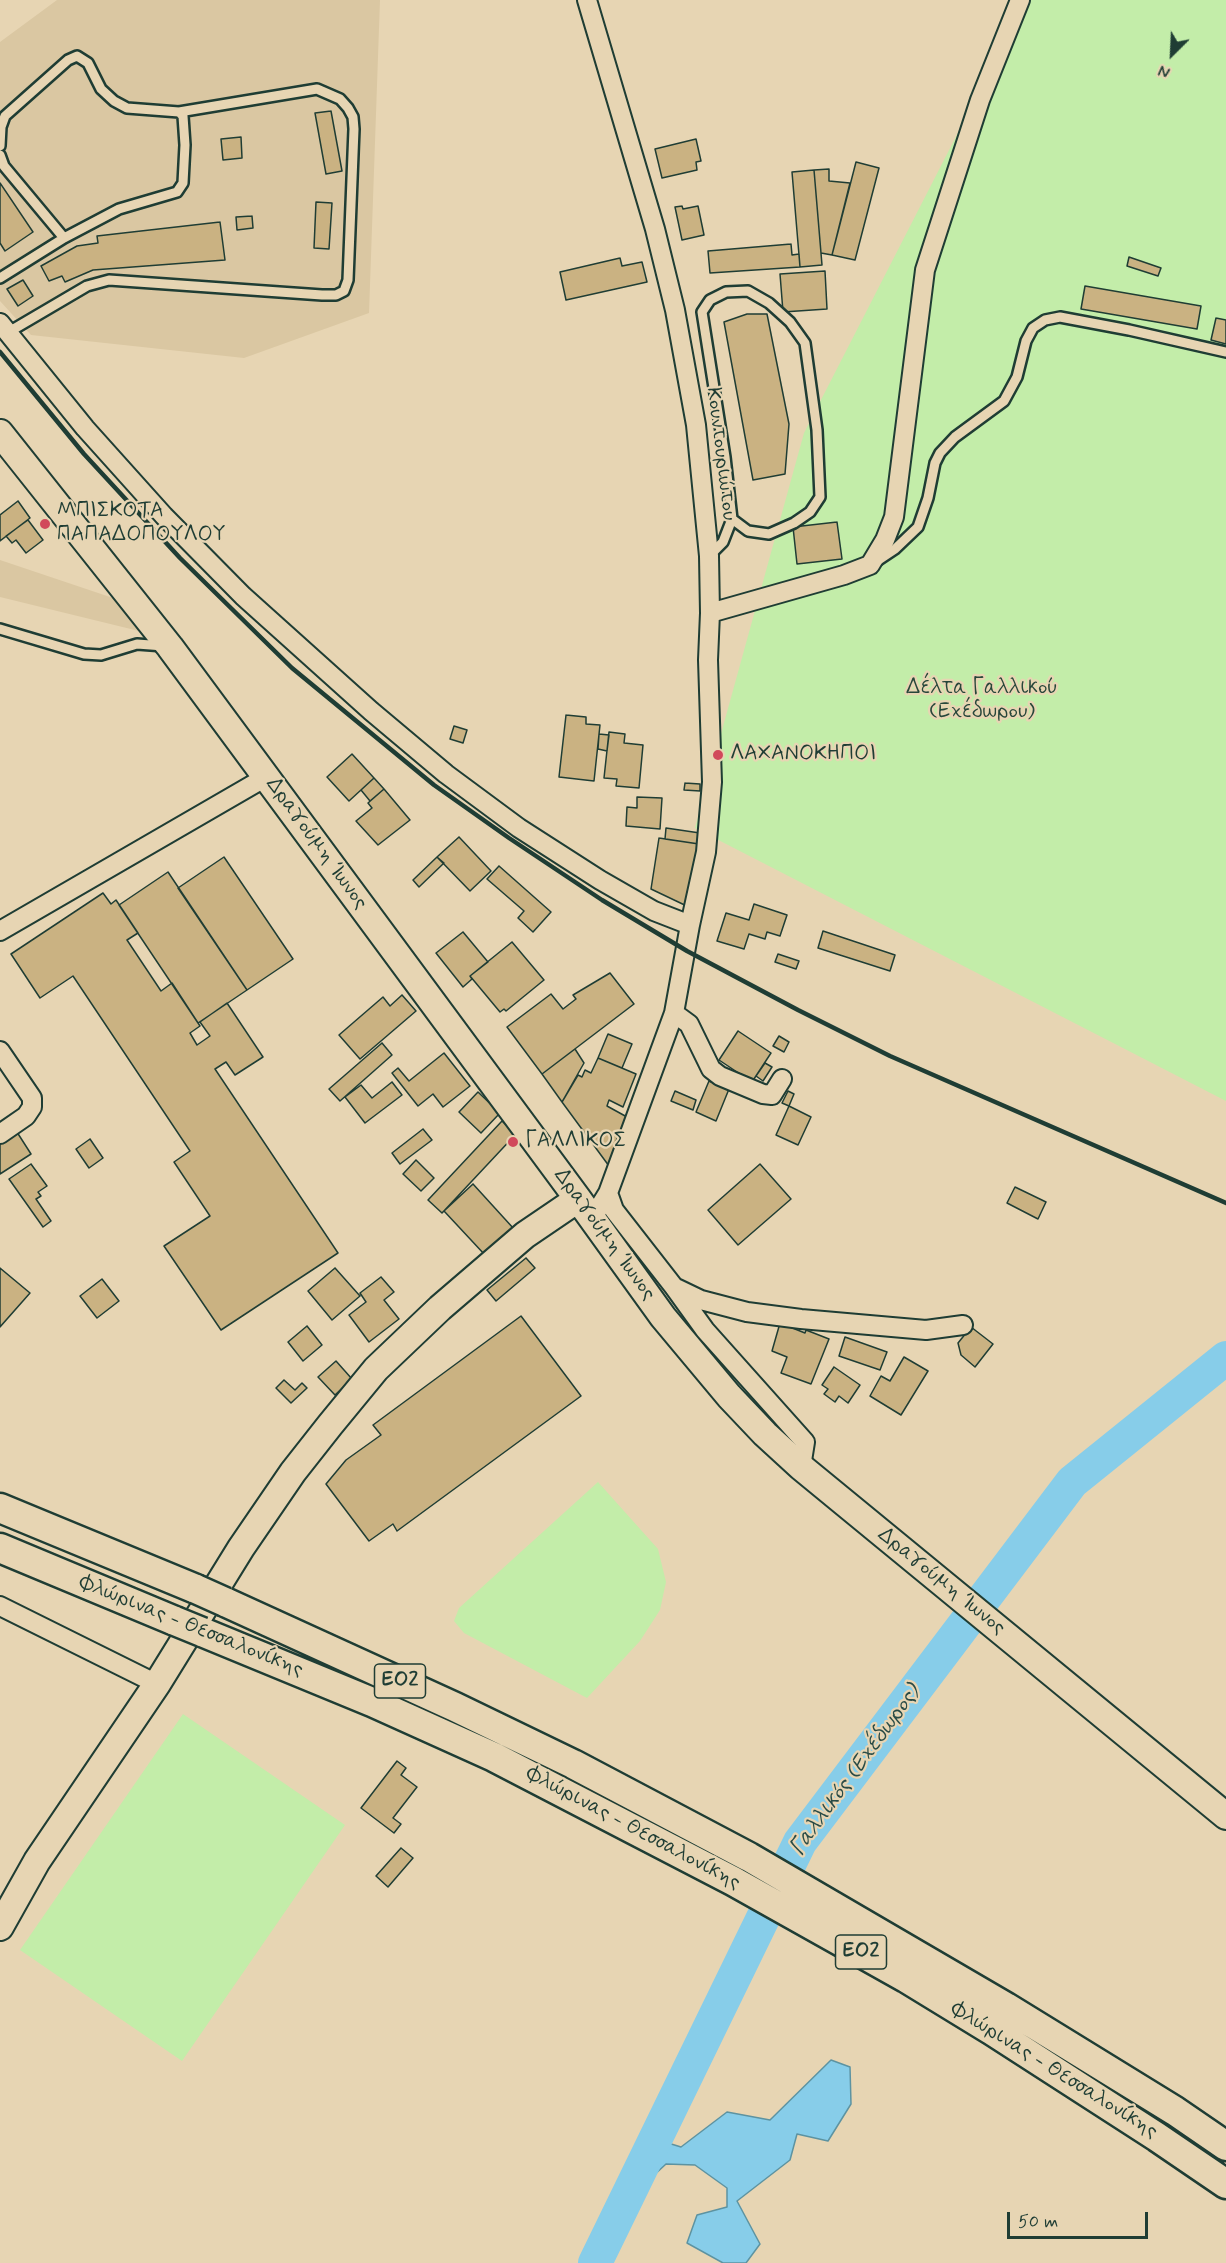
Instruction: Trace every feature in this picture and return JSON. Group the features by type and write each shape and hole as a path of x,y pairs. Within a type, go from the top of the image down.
{"main road":[{"name":"Δραγούμη Ίωνος","path":"0,433 170,647 639,1285 729,1396 801,1467 1226,1816"},
{"path":"0,1927 37,1861 157,1684 241,1548 293,1472 376,1369 440,1308 500,1256 548,1219 585,1209"},
{"name":"Φλώρινας - Θεσσαλονίκης","path":"0,1508 196,1589 455,1707 573,1764 845,1911 1016,2012 1175,2111 1226,2146"},
{"name":"Φλώρινας - Θεσσαλονίκης","path":"0,1548 412,1720 553,1786 743,1886 887,1967 991,2030 1226,2184"}],"street":[{"name":"Κουντουριώτου","path":"585,1209 608,1193 675,1013 690,925 706,852 712,782 708,660 709,556 696,425 675,310 655,229 587,0"},
{"path":"710,613 844,575 870,565 885,540 894,517 925,270 980,100 1020,0"},
{"path":"4,328 84,428 164,516 243,596 371,711 446,774 519,828 600,880 654,911 690,925"},
{"path":"0,931 266,777"},
{"path":"675,1013 689,1023 711,1069 720,1076 763,1094 772,1095 782,1079"},
{"path":"0,1051 32,1098 32,1107 26,1116 0,1134"},
{"path":"608,1193 614,1210 705,1330 806,1443 801,1467"},
{"path":"674,1287 701,1300 747,1312 926,1330 963,1324"},
{"path":"0,1606 157,1684"}],"lane":[{"path":"0,146 1,128 5,116 68,60 77,56 88,63 101,89 114,101 127,108 179,112 316,89 340,99 353,117 354,129 348,280 344,291 336,295 322,295 109,280 87,286 4,328"},
{"path":"0,278 118,208 177,192 183,183 185,145 183,116 179,112"},
{"path":"0,155 4,166 64,238"},
{"path":"709,556 723,542 732,519 724,446 702,312 710,300 726,292 748,291 769,303 790,322 805,343 817,430 820,497 810,512 794,523 769,534 748,531 732,519"},
{"path":"870,565 895,549 918,527 928,498 935,463 940,453 955,437 1004,401 1017,377 1026,342 1034,328 1045,320 1060,317 1226,352"},
{"path":"0,629 84,654 100,655 137,644 170,647"}],"shaded area":[{"path":"57,0 380,0 369,313 244,358 31,335 0,301 0,42"},
{"path":"0,560 116,599 143,632 0,597"}],"green space":[{"name":"Δέλτα Γαλλικού (Εχέδωρου)","path":"1026,0 1226,0 1226,1101 695,828 804,433"},
{"path":"598,1482 658,1549 666,1582 660,1610 640,1641 587,1698 464,1633 454,1621 459,1608"},
{"path":"183,1714 345,1825 182,2061 20,1950"}],"water":[{"path":"831,2060 850,2067 851,2104 828,2141 797,2134 790,2160 737,2201 760,2244 746,2263 723,2263 687,2243 697,2215 727,2207 727,2188 695,2165 666,2164 623,2204 668,2143 681,2147 727,2112 770,2120"}],"building":[{"path":"331,111 342,171 326,174 315,113"},
{"path":"241,137 242,158 223,160 221,139"},
{"path":"696,139 701,161 696,162 697,170 662,178 655,149"},
{"path":"856,162 879,168 855,260 832,255"},
{"path":"829,169 829,181 850,183 832,255 821,253 814,170"},
{"path":"814,170 822,265 800,267 792,172"},
{"path":"0,183 33,232 5,251 0,243"},
{"path":"316,202 332,203 329,249 314,248"},
{"path":"682,206 683,209 698,206 704,235 682,240 675,207"},
{"path":"252,216 253,228 237,230 236,217"},
{"path":"220,222 225,260 93,270 65,282 62,276 49,281 41,266 77,246 98,243 97,236"},
{"path":"791,244 792,255 799,254 800,267 710,273 708,251"},
{"path":"1129,257 1161,268 1158,276 1127,266"},
{"path":"620,258 622,266 642,262 647,282 566,300 560,272"},
{"path":"825,271 827,309 783,312 780,274"},
{"path":"23,280 33,296 18,306 7,289"},
{"path":"1085,286 1201,306 1197,329 1081,309"},
{"path":"747,314 767,314 789,424 785,474 753,480 724,322"},
{"path":"1216,318 1226,320 1226,344 1211,340"},
{"path":"18,501 30,518 0,541 0,515"},
{"path":"28,520 43,540 26,553 16,540 12,543 6,536"},
{"path":"837,522 842,559 797,564 793,527"},
{"path":"566,715 586,717 586,724 600,725 594,781 559,777"},
{"path":"454,726 467,730 463,743 450,739"},
{"path":"609,732 625,734 624,743 643,745 639,788 616,786 617,779 604,778"},
{"path":"599,734 609,735 607,751 598,749"},
{"path":"352,754 374,778 349,801 327,777"},
{"path":"374,778 384,789 370,801 361,790"},
{"path":"685,783 700,784 700,791 684,790"},
{"path":"384,789 410,820 378,845 356,821 372,808 368,803"},
{"path":"637,797 662,798 660,829 626,826 627,807 637,808"},
{"path":"666,828 700,833 699,844 665,839"},
{"path":"459,837 491,871 470,891 437,857"},
{"path":"659,838 699,844 693,909 651,889"},
{"path":"224,857 293,959 247,990 178,888"},
{"path":"437,857 444,863 419,887 413,880"},
{"path":"499,866 551,912 533,932 518,918 524,911 487,879"},
{"path":"168,872 247,990 198,1023 119,905"},
{"path":"103,893 111,904 116,900 138,933 127,940 161,991 172,983 200,1026 190,1033 197,1045 210,1036 200,1022 227,1003 263,1057 235,1075 226,1062 215,1069 338,1253 221,1330 164,1246 210,1216 174,1162 190,1151 73,976 40,998 11,954"},
{"path":"754,904 787,915 780,936 767,932 765,939 749,934 744,949 717,941 726,913 749,920"},
{"path":"823,931 895,955 890,971 818,948"},
{"path":"463,932 488,962 470,976 472,979 463,987 436,953"},
{"path":"512,942 544,980 506,1011 504,1009 500,1012 470,976"},
{"path":"778,954 799,961 796,969 775,962"},
{"path":"610,973 634,1004 542,1074 507,1027 551,994 563,1009 576,999 573,995"},
{"path":"402,995 416,1011 360,1059 339,1035 383,997 390,1006"},
{"path":"738,1031 771,1053 752,1082 719,1060"},
{"path":"608,1034 632,1044 622,1068 598,1058"},
{"path":"779,1036 789,1042 784,1052 773,1046"},
{"path":"382,1043 392,1055 340,1101 329,1089"},
{"path":"575,1049 584,1063 562,1102 542,1074"},
{"path":"444,1053 470,1086 443,1107 433,1094 418,1106 392,1073 398,1068 409,1081"},
{"path":"598,1058 636,1074 623,1107 609,1100 607,1106 627,1117 609,1166 562,1102 578,1075 582,1077 585,1070 591,1073"},
{"path":"765,1063 772,1067 763,1081 756,1076"},
{"path":"709,1081 729,1089 716,1121 696,1112"},
{"path":"392,1082 402,1095 365,1123 345,1097 361,1085 372,1098"},
{"path":"675,1091 696,1100 693,1110 671,1101"},
{"path":"788,1091 794,1094 789,1106 782,1103"},
{"path":"478,1092 500,1113 481,1133 459,1112"},
{"path":"789,1106 811,1117 798,1145 776,1135"},
{"path":"502,1121 516,1134 442,1213 428,1200"},
{"path":"15,1129 31,1154 0,1174 0,1139"},
{"path":"423,1129 432,1140 400,1164 392,1153"},
{"path":"90,1139 103,1158 89,1168 76,1149"},
{"path":"416,1160 434,1178 421,1191 403,1174"},
{"path":"31,1164 47,1186 38,1192 41,1196 36,1199 51,1221 43,1227 9,1179"},
{"path":"760,1164 791,1199 738,1245 708,1210"},
{"path":"473,1184 514,1229 485,1255 444,1211"},
{"path":"1015,1187 1046,1202 1038,1219 1007,1203"},
{"path":"526,1258 535,1268 496,1301 487,1290"},
{"path":"0,1268 30,1293 0,1327"},
{"path":"335,1268 360,1296 332,1320 308,1291"},
{"path":"381,1277 394,1292 384,1300 399,1319 369,1342 349,1315 366,1302 360,1293"},
{"path":"102,1279 119,1301 97,1318 80,1296"},
{"path":"521,1316 581,1396 397,1531 393,1524 369,1541 326,1484 346,1460 381,1435 373,1425"},
{"path":"780,1323 829,1339 811,1384 781,1373 787,1357 772,1351"},
{"path":"307,1326 322,1345 303,1361 288,1342"},
{"path":"971,1327 993,1344 975,1367 961,1355 958,1343"},
{"path":"845,1337 887,1352 880,1370 839,1356"},
{"path":"904,1357 928,1371 901,1415 870,1396 881,1376 890,1381"},
{"path":"336,1361 352,1379 335,1395 318,1377"},
{"path":"834,1367 860,1385 848,1403 839,1396 835,1402 824,1394 828,1389 822,1385"},
{"path":"284,1380 295,1390 302,1383 307,1388 291,1403 276,1388"},
{"path":"397,1761 406,1768 401,1775 417,1787 393,1818 401,1824 394,1833 361,1808"},
{"path":"401,1848 413,1858 388,1887 376,1876"}],"waterway":[{"name":"Γαλλικός (Εχέδωρος)","path":"595,2263 800,1842 1072,1482 1226,1358"}],"railway":[{"path":"0,352 84,454 180,558 292,668 434,785 509,838 602,900 687,951 798,1010 890,1056 1226,1203"}],"place":[{"name":"ΜΠΙΣΚΟΤΑ ΠΑΠΑΔΟΠΟΥΛΟΥ","path":"45,524"},
{"name":"ΛΑΧΑΝΟΚΗΠΟΙ","path":"718,755"},
{"name":"ΓΑΛΛΙΚΟΣ","path":"513,1142"}]}
